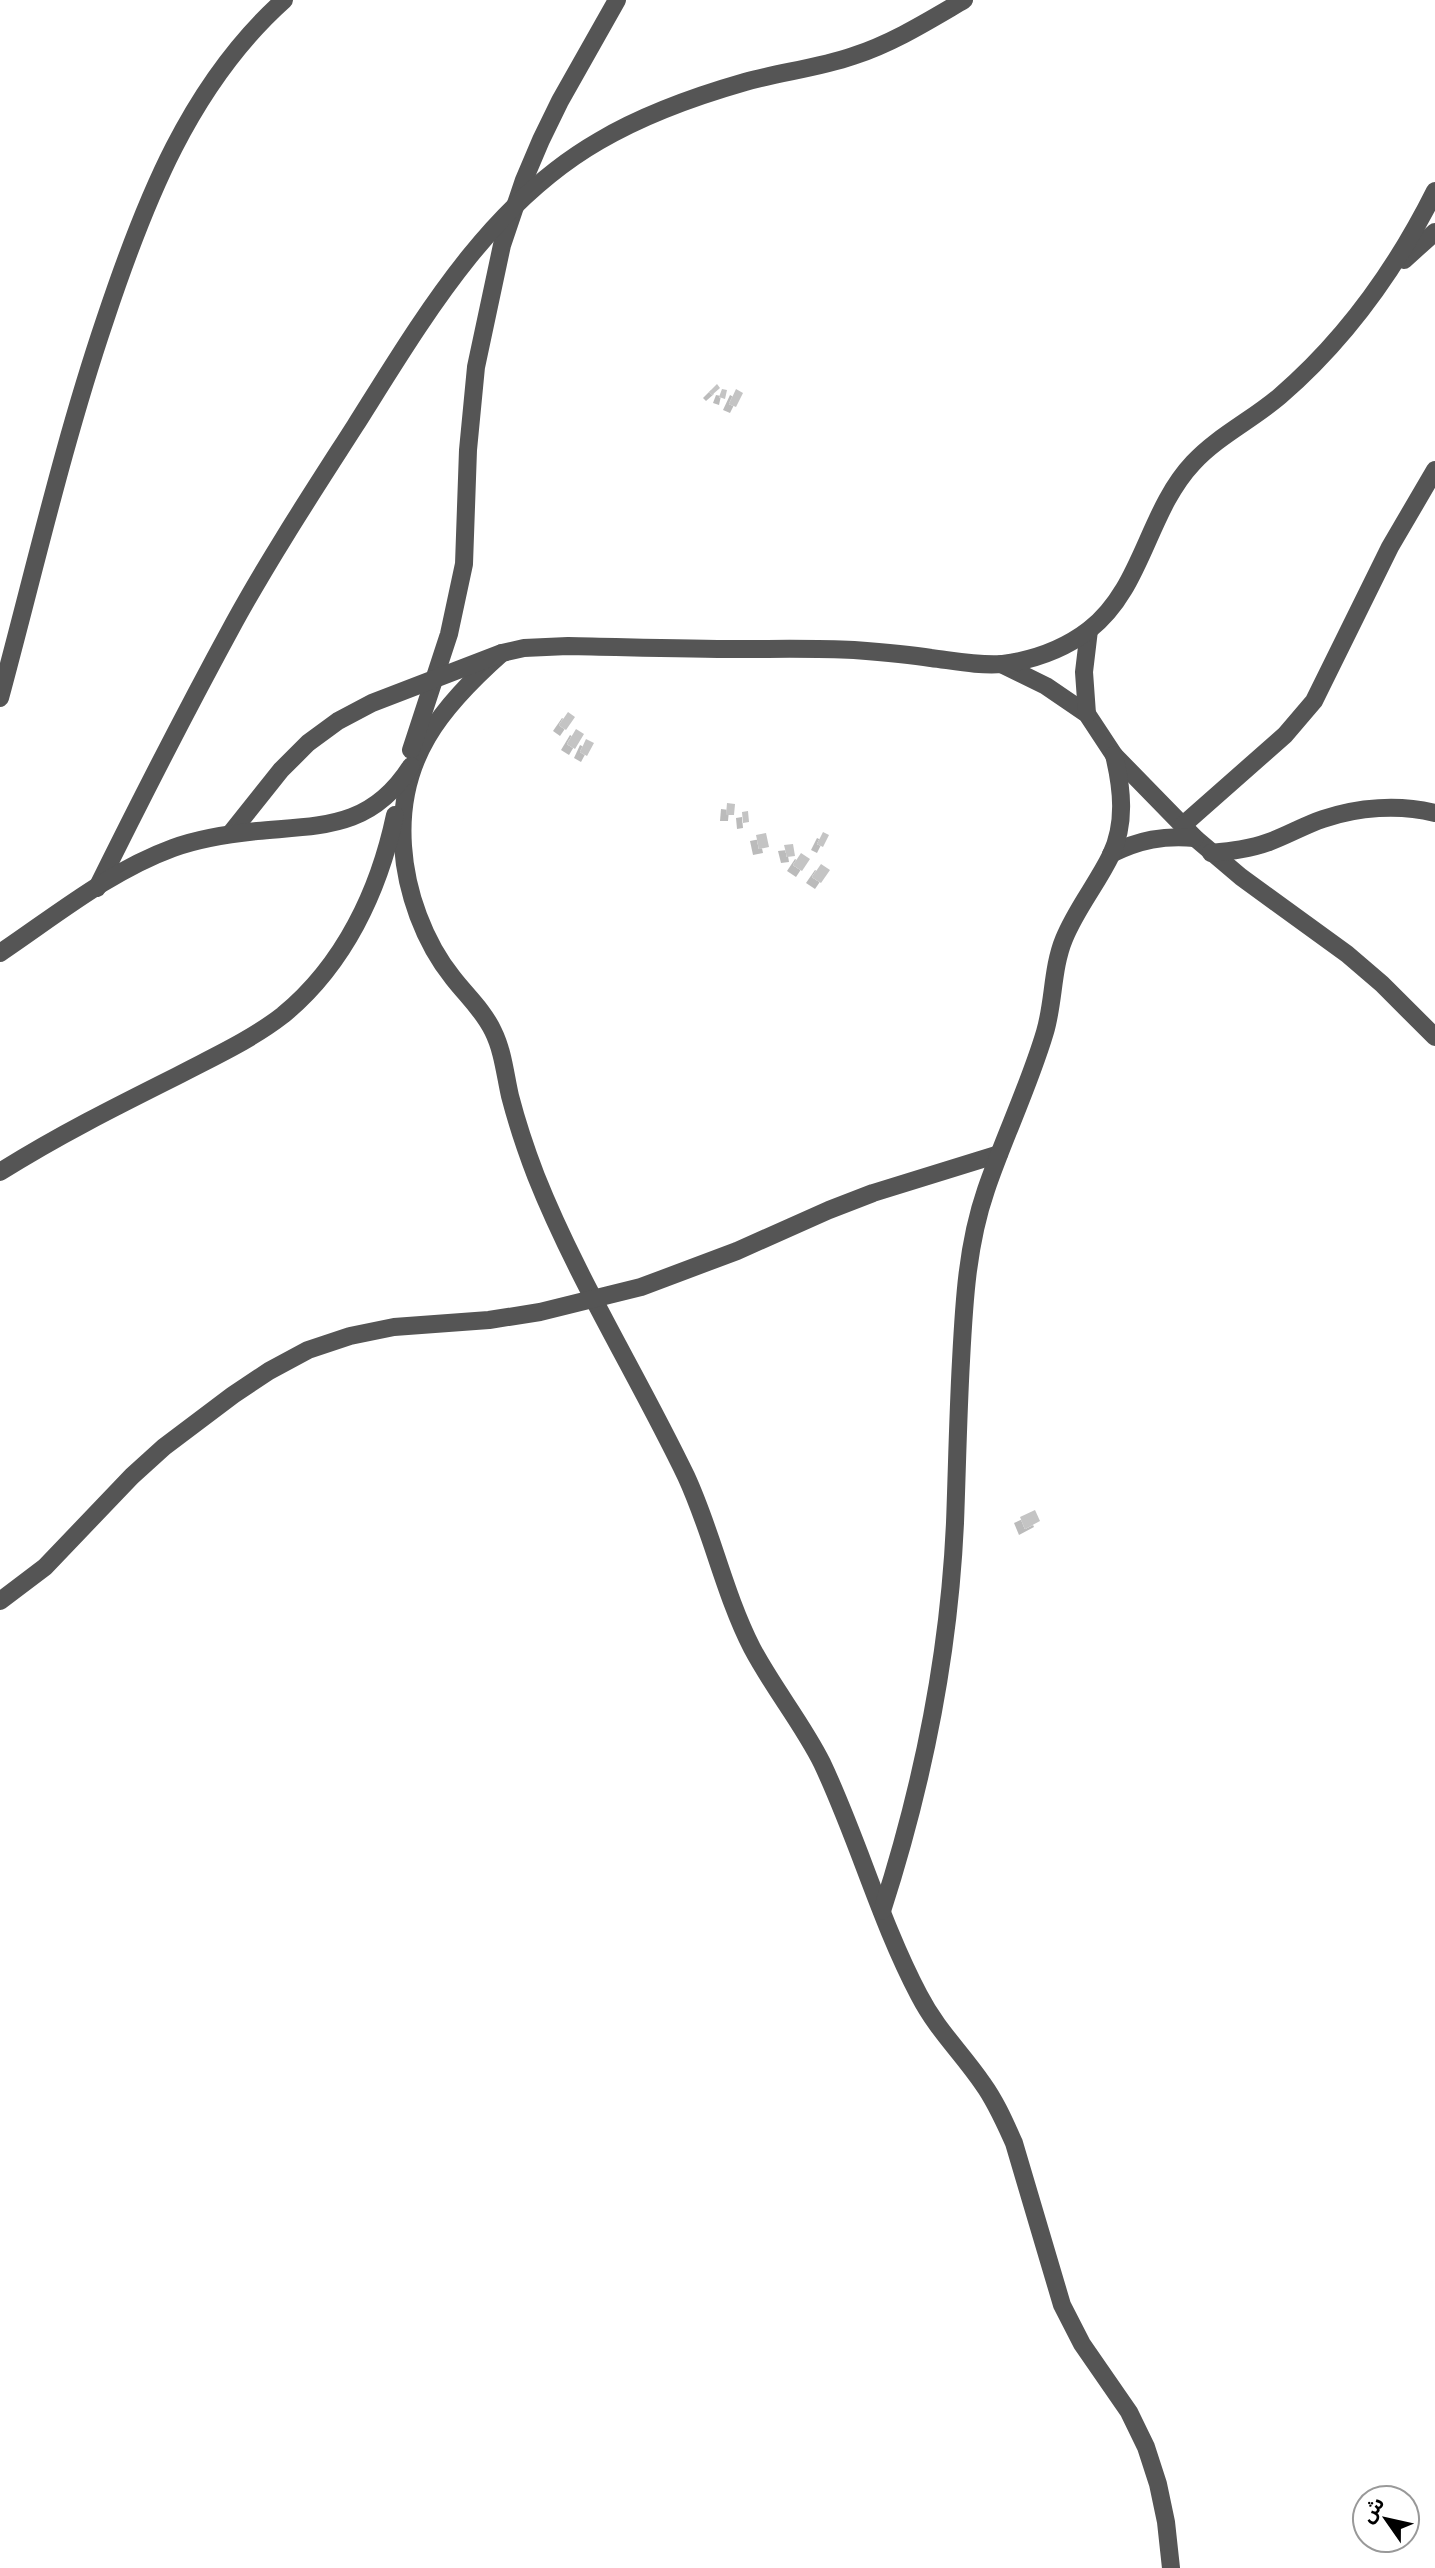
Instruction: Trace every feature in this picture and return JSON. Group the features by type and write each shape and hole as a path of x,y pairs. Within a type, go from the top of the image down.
{"street":[{"path":"0,698 71,428 101,331 142,217 175,143 217,74 247,37 284,0"},
{"path":"0,1172 82,1125 238,1044 283,1015 303,997 338,956 367,903 390,841 404,776 449,634 464,564 468,450 478,354 492,286 514,206 559,101 617,0"},
{"path":"97,888 207,674 285,535 421,322 475,249 514,206 575,155 629,125 743,83 857,55 909,32 964,0"},
{"path":"230,834 273,779 308,743 338,720 372,703 502,653 546,646 855,650 1001,664 1062,647 1089,630 1112,607 1130,581 1172,490 1192,464 1217,441 1278,397 1338,339 1388,274 1435,191"},
{"path":"1388,274 1435,232"},
{"path":"1111,854 1131,844 1189,832 1285,736 1314,701 1390,547 1435,470"},
{"path":"1087,714 1084,672 1089,630"},
{"path":"0,953 121,873 165,852 202,839 230,834 323,826 344,821 381,801 404,776 435,723 454,697 502,653"},
{"path":"1001,664 1046,686 1087,714 1114,755 1211,853 1347,954 1382,984 1435,1037"},
{"path":"420,751 405,802 403,845 407,877 426,935 439,960 483,1013 493,1031 515,1113 538,1180 699,1504 733,1608 753,1650 820,1759 901,1958 925,2007 984,2085 1005,2123 1062,2305 1082,2344 1129,2412 1146,2447 1166,2522 1171,2568"},
{"path":"882,1911 904,1843 920,1780 943,1652 954,1536 963,1307 974,1229 1044,1036 1064,940 1111,854 1119,830 1122,805 1114,755"},
{"path":"1211,853 1250,848 1304,826 1350,812 1398,808 1435,813"},
{"path":"0,1601 45,1567 132,1476 164,1447 242,1389 308,1350 350,1336 394,1327 489,1320 595,1299 690,1270 873,1193 999,1154"}],"building":[{"path":"717,384 720,388 712,395 709,392"},
{"path":"722,389 727,390 725,399 719,397"},
{"path":"736,389 743,393 736,407 729,404"},
{"path":"568,712 575,717 566,730 559,725"},
{"path":"576,729 584,734 575,749 567,744"},
{"path":"586,739 594,743 587,756 580,752"},
{"path":"727,803 735,804 734,815 726,815"},
{"path":"748,811 749,822 743,823 742,812"},
{"path":"823,832 829,835 823,847 817,844"},
{"path":"766,833 769,847 759,849 756,835"},
{"path":"793,844 795,856 787,857 784,845"},
{"path":"801,853 810,859 802,871 793,865"},
{"path":"821,864 830,870 821,883 812,877"},
{"path":"1035,1510 1040,1521 1025,1529 1020,1517"}]}
